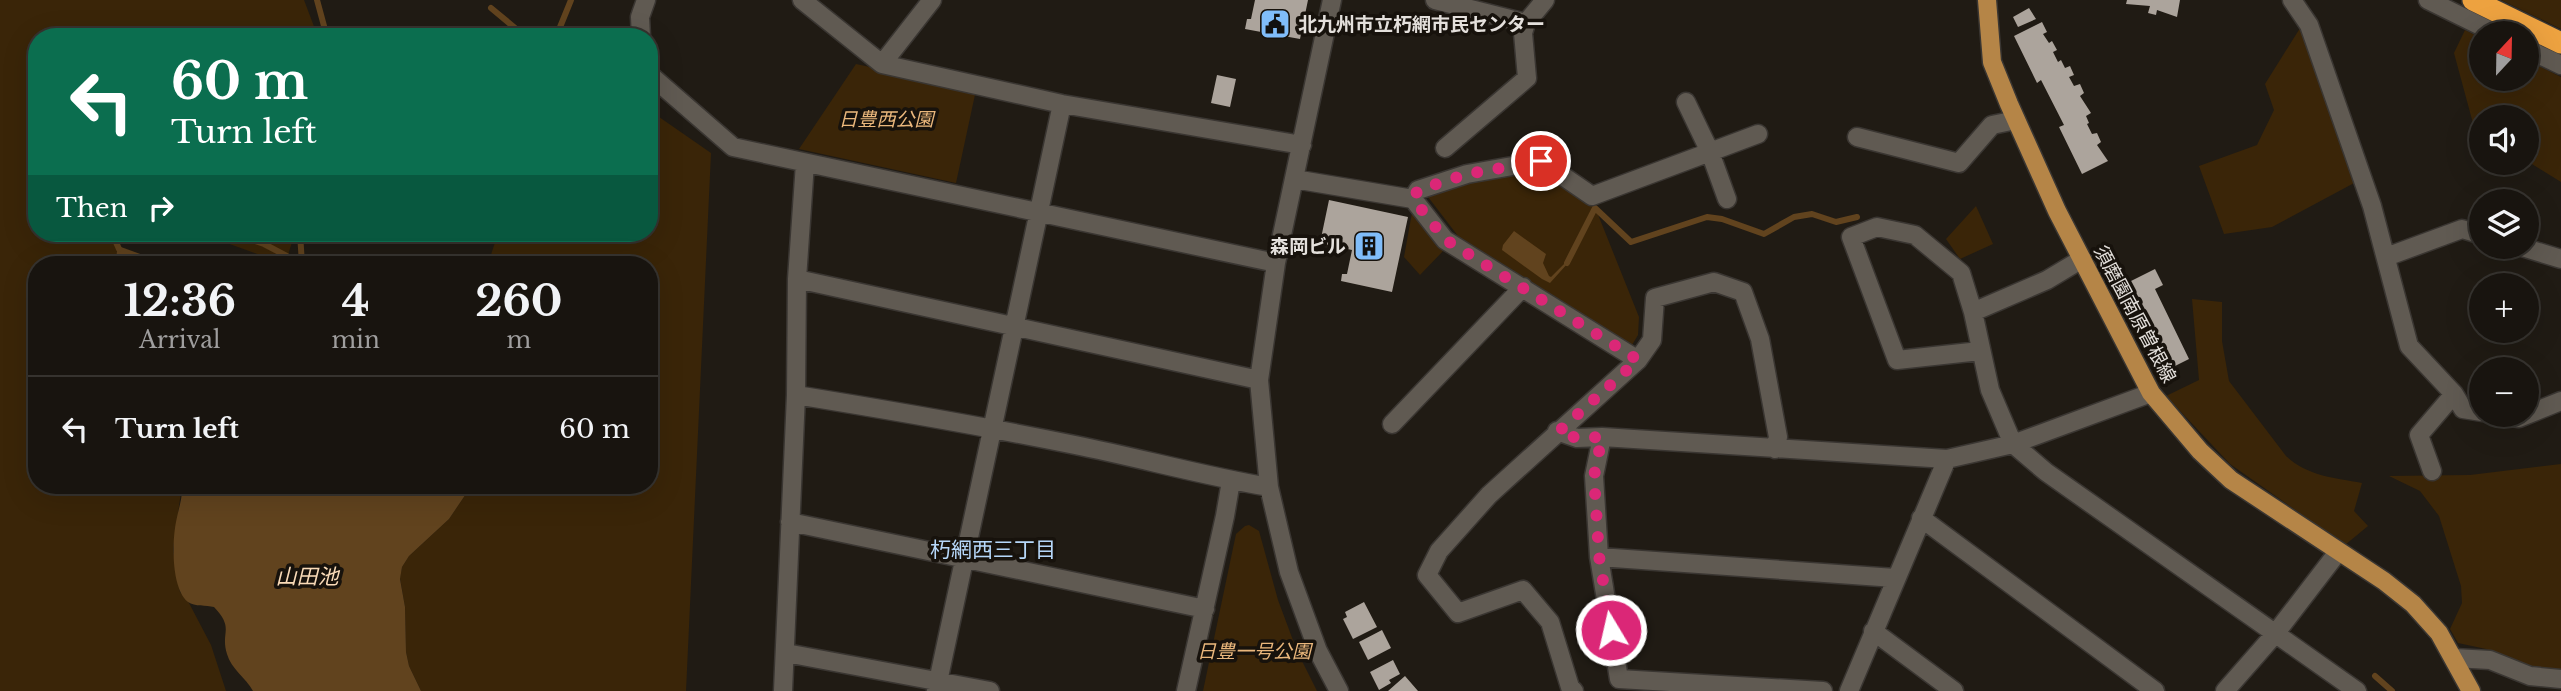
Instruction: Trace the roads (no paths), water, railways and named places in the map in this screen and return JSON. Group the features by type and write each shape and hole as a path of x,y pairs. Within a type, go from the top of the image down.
{"highway":[{"path":"2473,0 2561,43"}],"main road":[{"name":"須磨園南原曽根線","path":"1987,0 1992,62 2016,120 2057,211 2151,393 2200,451 2231,480 2384,581 2413,604 2439,634 2455,658 2471,691"}],"street":[{"path":"641,28 640,17 646,0"},
{"path":"802,0 882,64 1062,104 1302,145"},
{"path":"882,64 932,0"},
{"path":"1332,0 1276,263 1259,380 1269,487 1297,596 1318,651 1339,691"},
{"path":"1445,148 1527,79 1524,33 1527,23 1545,0"},
{"path":"2292,0 2309,25 2372,206 2409,346 2454,394 2463,409 2469,410"},
{"path":"2428,0 2471,21"},
{"path":"1443,1 1527,23"},
{"path":"2539,54 2561,65"},
{"path":"658,82 733,147 1276,263"},
{"path":"1686,102 1710,152 1727,199"},
{"path":"937,686 1062,104"},
{"path":"1857,137 1959,163 1992,125 2016,120"},
{"path":"1413,199 1418,190 1467,174 1541,161 1592,196 1758,134"},
{"path":"783,691 796,395 797,279 805,163"},
{"path":"1294,179 1413,199 1446,240 1638,360"},
{"path":"1980,351 1897,360 1851,237 1877,227 1915,235 1961,273 1973,312 1990,390 2013,444 2046,472 2357,691"},
{"path":"2386,257 2462,229 2469,231"},
{"path":"2539,252 2561,259"},
{"path":"1973,312 2047,280 2082,259"},
{"path":"797,279 1259,380"},
{"path":"1574,691 1570,687 1550,622 1523,590 1458,612 1427,575 1440,551 1489,495 1638,360 1652,340 1655,298 1714,282 1743,292 1760,339 1779,437 1775,449"},
{"path":"1392,424 1523,287"},
{"path":"1558,432 1577,438 1602,437 1947,459 2013,444 2151,393"},
{"path":"2432,471 2419,435 2454,394"},
{"path":"796,395 993,428 1269,487"},
{"path":"2539,410 2561,401"},
{"path":"1602,437 1594,476 1599,556 1619,679 1823,691"},
{"path":"1849,691 1947,459"},
{"path":"1186,691 1231,481"},
{"path":"1921,518 2155,691"},
{"path":"790,522 1205,609"},
{"path":"2225,691 2275,634 2337,552"},
{"path":"1599,556 1895,578"},
{"path":"1873,631 1954,691"},
{"path":"786,653 937,686 990,691"},
{"path":"2455,658 2490,660 2530,676 2561,679"}],"water":[{"path":"1514,231 1546,254 1543,263 1549,276 1568,263 1550,283 1502,250"},
{"path":"121,247 146,256 116,256"},
{"name":"山田池","path":"466,494 449,519 409,556 402,567 400,579 405,607 406,652 409,666 421,691 253,691 229,659 225,647 224,621 220,614 214,607 188,602 178,586 174,541 182,495"}],"waterway":[{"path":"317,0 325,28"},
{"path":"560,28 571,0"},
{"path":"491,8 515,28"},
{"path":"1567,263 1595,208 1631,242 1707,217 1722,219 1764,234 1794,217 1812,214 1836,222 1857,217"},
{"path":"116,242 119,249"},
{"path":"258,242 287,256"},
{"path":"301,242 301,256"},
{"path":"2375,676 2392,691"}],"place":[{"name":"北九州市立朽網市民センター","path":"1275,24"},
{"name":"森岡ビル","path":"1369,246"}],"district":[{"name":"朽網西三丁目","path":"993,550"}],"park label":[{"name":"日豊西公園","path":"886,119"},
{"name":"日豊一号公園","path":"1254,651"}]}
